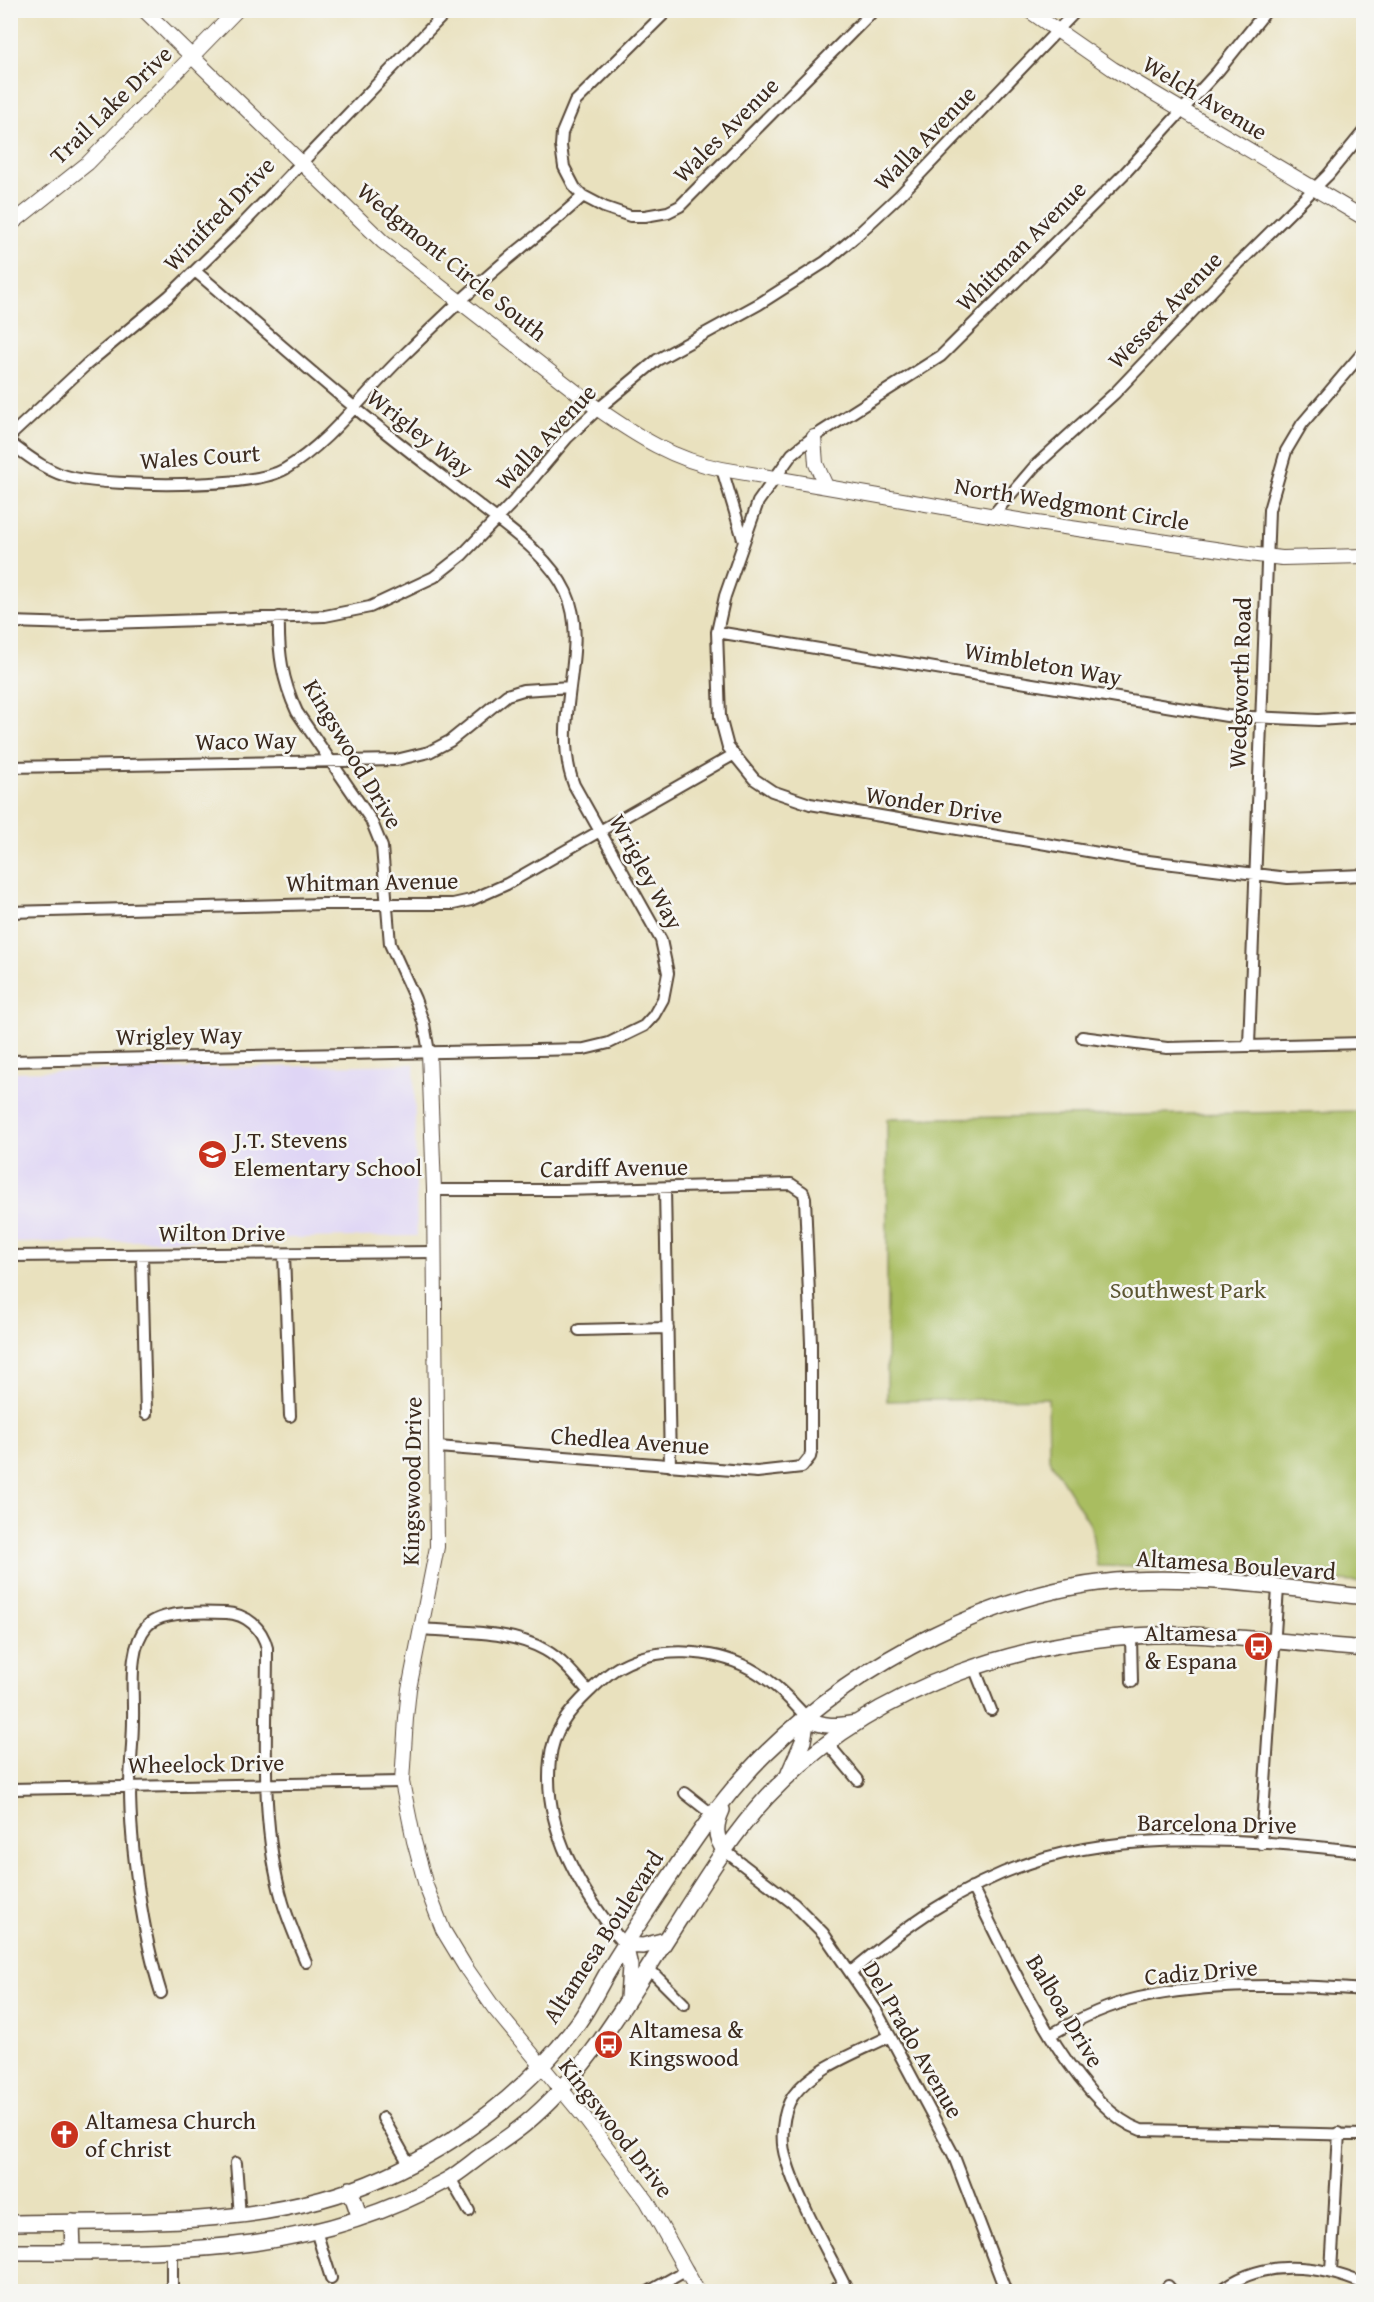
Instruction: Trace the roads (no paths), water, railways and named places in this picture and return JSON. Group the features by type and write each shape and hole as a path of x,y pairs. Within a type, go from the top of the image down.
{"main road":[{"name":"Altamesa Boulevard","path":"10,2223 240,2216 285,2209 383,2177 461,2133 495,2108 540,2066 579,2022 625,1945 685,1853 713,1815 766,1753 856,1681 908,1649 974,1616 1014,1601 1081,1585 1130,1580 1173,1579 1278,1587 1364,1597"},
{"path":"10,2252 172,2251 242,2246 316,2231 360,2218 388,2208 450,2178 526,2124 560,2089 603,2038 725,1851 760,1805 786,1779 828,1744 859,1723 915,1691 974,1667 1031,1651 1131,1637 1188,1635 1364,1649"},
{"path":"786,1779 803,1741 807,1718 815,1723 836,1726 859,1723"},
{"path":"725,1851 717,1842 716,1834 718,1820 728,1798"},
{"path":"685,1853 709,1846 725,1851"},
{"path":"628,2001 630,1966 625,1945 643,1946 666,1940"},
{"path":"350,2189 360,2218"},
{"path":"72,2222 73,2251"}],"street":[{"name":"Wedgmont Circle South","path":"144,10 383,242 598,409 633,434 672,455 722,469 775,477"},
{"name":"Trail Lake Drive","path":"10,225 88,163 237,10"},
{"name":"Winifred Drive","path":"10,436 86,365 169,296 195,271 448,10"},
{"path":"583,196 564,167 562,133 570,111 575,102 668,10"},
{"name":"Wales Avenue","path":"583,196 616,213 630,216 668,212 680,206 874,10"},
{"name":"Welch Avenue","path":"1028,10 1113,69 1364,218"},
{"name":"Walla Avenue","path":"10,622 76,624 325,616 370,607 434,577 462,555 496,520 567,438 657,360 759,304 825,262 848,243 899,196 1077,10"},
{"name":"Whitman Avenue","path":"775,477 792,454 814,437 941,356 1124,174 1254,30 1267,10"},
{"name":"Wessex Avenue","path":"993,515 1035,466 1115,393 1230,272 1314,189 1364,131"},
{"name":"Wales Court","path":"10,443 52,471 73,478 129,482 201,482 263,477 284,470 311,450 382,375 460,301 521,248 545,232 583,196"},
{"name":"Wrigley Way","path":"10,1061 584,1049 627,1035 644,1026 654,1015 663,999 668,973 667,958 661,940 598,830 567,768 564,731 574,627 572,608 566,592 540,557 354,407 195,271"},
{"name":"Wedgworth Road","path":"1249,1045 1265,556 1269,510 1286,451 1309,414 1364,351"},
{"path":"814,437 816,464 826,486"},
{"path":"722,469 743,539"},
{"name":"North Wedgmont Circle","path":"775,477 993,515 1265,556 1334,558 1364,556"},
{"name":"Wonder Drive","path":"775,477 758,502 743,539 724,596 717,632 720,717 724,735 733,754 754,779 772,791 810,804 1128,858 1288,878 1364,875"},
{"name":"Kingswood Drive","path":"279,617 278,644 288,692 297,712 371,820 382,847 386,864 386,904 390,944 415,999 424,1024 429,1052 434,1190 438,1447 437,1547 409,1689 402,1782 426,1886 443,1930 494,2008 648,2201 698,2292"},
{"name":"Wimbleton Way","path":"717,632 1227,716 1318,720 1364,717"},
{"name":"Waco Way","path":"10,767 396,760 429,752 471,727 507,695 523,690 570,687"},
{"name":"Whitman Avenue","path":"10,912 453,904 471,900 507,884 733,754"},
{"path":"1082,1038 1167,1048 1364,1043"},
{"name":"Cardiff Avenue","path":"434,1190 794,1185 803,1191 811,1342 811,1452"},
{"path":"665,1188 670,1466"},
{"name":"Wilton Drive","path":"10,1256 435,1252"},
{"path":"142,1254 146,1413"},
{"path":"284,1254 290,1416"},
{"path":"579,1330 668,1328"},
{"name":"Chedlea Avenue","path":"438,1447 758,1472 802,1467 811,1452"},
{"path":"1261,1844 1278,1587"},
{"path":"161,1993 142,1899 130,1787 134,1676 139,1640 148,1625 179,1613 216,1612 244,1618 258,1627 264,1637 267,1648 267,1784 272,1840 283,1900 306,1962"},
{"path":"421,1629 513,1639 545,1649 565,1664 589,1692"},
{"path":"1131,1637 1132,1682"},
{"path":"625,1945 603,1919 570,1866 556,1826 552,1804 550,1760 557,1731 569,1711 620,1666 638,1658 674,1653 699,1654 730,1660 750,1669 782,1691 807,1718"},
{"path":"974,1667 991,1710"},
{"path":"828,1744 858,1780"},
{"name":"Wheelock Drive","path":"10,1789 402,1782"},
{"path":"685,1793 713,1815"},
{"name":"Barcelona Drive","path":"851,1972 927,1912 972,1887 1030,1862 1058,1854 1135,1842 1261,1844 1364,1852"},
{"name":"Del Prado Avenue","path":"725,1851 794,1904 823,1933 851,1972 890,2036 953,2154 1006,2292"},
{"name":"Balboa Drive","path":"972,1887 1066,2061 1095,2099 1118,2118 1141,2130 1364,2135"},
{"path":"649,1969 684,2004"},
{"name":"Cadiz Drive","path":"1050,2035 1107,2008 1138,1998 1284,1986 1364,1990"},
{"path":"830,2292 846,2288 785,2157 784,2124 792,2097 803,2085 820,2073 890,2036"},
{"path":"383,2118 409,2164"},
{"path":"1331,2271 1339,2133"},
{"path":"236,2163 240,2216"},
{"path":"450,2178 469,2211"},
{"path":"316,2231 331,2278"},
{"path":"172,2251 172,2292"},
{"path":"1219,2292 1252,2274 1283,2268 1308,2267 1331,2271 1364,2284"},
{"path":"648,2292 687,2270"}],"place":[{"name":"J.T. Stevens Elementary School","path":"213,1154"},
{"name":"Altamesa & Espana","path":"1258,1647"},
{"name":"Altamesa & Kingswood","path":"608,2044"},
{"name":"Altamesa Church of Christ","path":"64,2135"}],"park label":[{"name":"Southwest Park","path":"1188,1290"}]}
